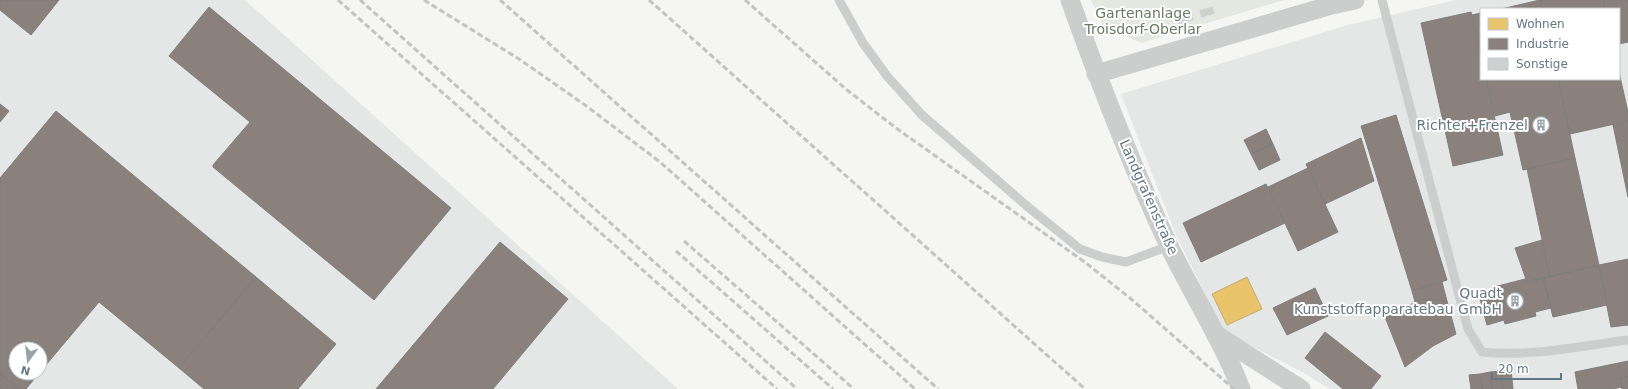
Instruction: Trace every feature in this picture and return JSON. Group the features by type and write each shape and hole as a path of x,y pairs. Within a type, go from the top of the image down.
{"street":[{"name":"Landgrafenstraße","path":"1070,0 1096,74 1170,246 1215,334 1240,389"},
{"path":"1096,74 1332,5 1355,0"},
{"path":"1215,334 1302,389"}],"lane":[{"path":"839,0 863,43 887,76 922,115 1028,207 1080,249 1102,257 1126,262 1170,246"},
{"path":"1382,0 1468,329 1482,352 1502,354 1530,352 1628,340"}],"shaded area":[{"path":"0,0 245,0 678,389 0,389"},
{"path":"1456,0 1628,0 1628,389 1330,389 1304,373 1224,332 1176,235 1121,94 1348,25"}],"green space":[{"name":"Gartenanlage Troisdorf-Oberlar","path":"1091,0 1284,0 1141,43 1103,26"}],"building: Wohnen":[{"path":"1247,277 1262,309 1227,325 1212,294"}],"building: Industrie":[{"path":"0,0 59,0 31,35 0,10"},
{"path":"1540,0 1603,0 1605,8 1542,8"},
{"path":"1540,0 1542,8 1505,8"},
{"path":"1603,0 1628,0 1628,42 1620,44 1620,8 1605,8"},
{"path":"209,7 451,208 374,300 213,167 213,165 250,122 169,56"},
{"path":"1471,12 1480,51 1480,80 1486,80 1503,155 1453,166 1421,23"},
{"path":"1480,13 1480,51 1472,15"},
{"path":"1620,76 1628,112 1628,121 1570,134 1558,80 1620,80"},
{"name":"Richter+Frenzel","path":"1486,80 1558,80 1575,158 1523,170 1510,112 1495,116"},
{"path":"0,104 9,111 0,122"},
{"path":"56,111 256,277 179,368 99,302 48,363 48,341 8,341 8,380 0,373 0,178"},
{"path":"1396,115 1447,280 1412,291 1361,126"},
{"path":"1628,121 1628,197 1613,125"},
{"path":"1266,129 1273,144 1251,154 1244,140"},
{"path":"1361,138 1374,181 1325,204 1306,164"},
{"path":"1273,144 1280,160 1259,170 1251,154"},
{"path":"1575,158 1599,265 1550,277 1527,169"},
{"path":"1308,168 1338,232 1298,251 1268,187"},
{"path":"1266,184 1285,223 1201,262 1183,223"},
{"path":"1542,240 1550,277 1527,282 1515,248"},
{"path":"500,242 568,299 493,389 376,389"},
{"path":"1628,259 1628,325 1611,327 1599,265"},
{"path":"1599,265 1607,305 1553,317 1543,278"},
{"path":"256,277 336,344 298,389 204,389 179,368"},
{"name":"Quadt Kunststoffapparatebau GmbH","path":"1543,277 1551,308 1535,312 1536,316 1505,324 1504,320 1487,325 1479,295 1495,291 1494,287 1525,279 1527,282"},
{"path":"1442,282 1447,301 1422,299 1415,302 1412,291"},
{"path":"1315,288 1328,316 1287,335 1273,308"},
{"path":"1422,299 1447,301 1456,334 1433,346 1405,367 1385,317"},
{"path":"1325,332 1381,376 1371,389 1343,389 1305,358"},
{"path":"1628,361 1628,377 1620,378 1622,387 1612,389 1578,389 1575,372"},
{"path":"1511,370 1513,389 1503,389 1501,371"},
{"path":"1501,371 1503,389 1492,389 1490,372"},
{"path":"1490,372 1492,389 1482,389 1480,374"},
{"path":"0,373 19,389 0,389"},
{"path":"1480,374 1482,389 1471,389 1469,375"},
{"path":"1628,377 1628,389 1622,389 1620,378"},
{"path":"10,381 32,381 26,389 19,389"}],"building: Sonstige":[{"path":"1213,6 1215,14 1201,18 1199,10"},
{"path":"1191,10 1194,20 1178,25 1175,15"}],"railway":[{"path":"338,0 777,389"},
{"path":"360,0 797,389"},
{"path":"424,0 519,59 585,105 660,162 915,389"},
{"path":"500,0 938,389"},
{"path":"649,0 1085,389"},
{"path":"745,0 847,90 896,128 1086,263 1130,298 1234,389"},
{"path":"684,241 854,389"},
{"path":"676,251 833,389"}],"place":[{"name":"Richter+Frenzel","path":"1541,125"},
{"name":"Quadt Kunststoffapparatebau GmbH","path":"1515,301"}]}
